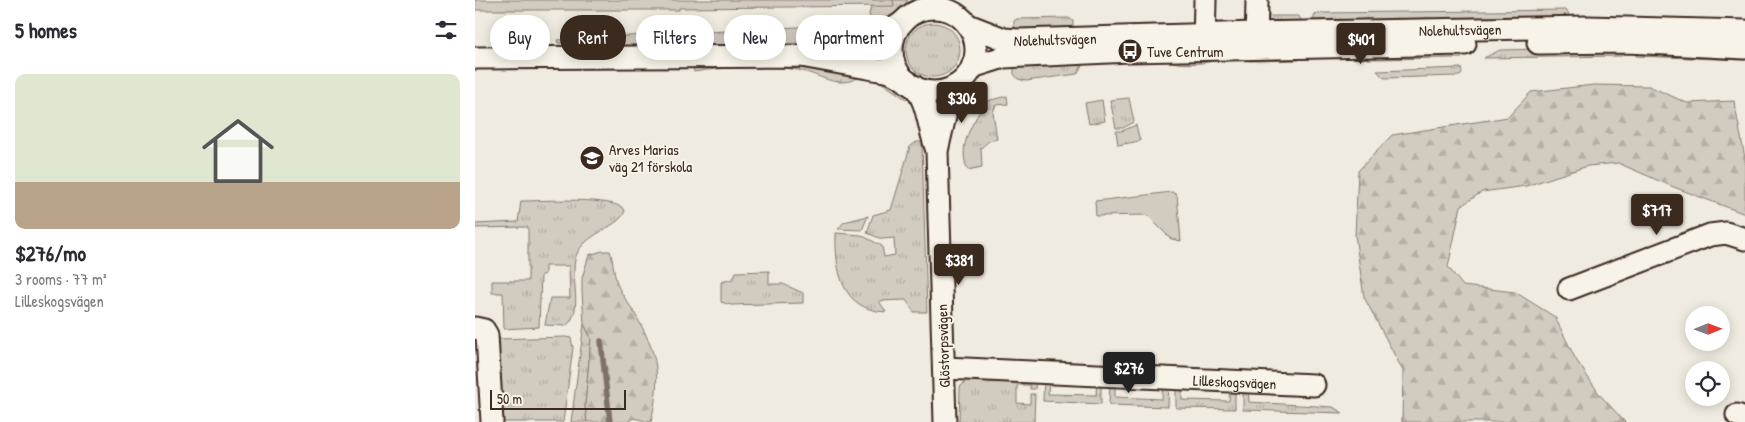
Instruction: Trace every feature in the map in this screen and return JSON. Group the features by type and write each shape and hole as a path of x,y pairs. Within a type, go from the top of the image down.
{"street":[{"path":"1204,42 1205,0"},
{"path":"1256,41 1257,0"},
{"name":"Nolehultsvägen","path":"910,12 947,5 968,25 995,36 1019,40 1587,42 1745,48"},
{"path":"910,12 895,36 893,53 895,65 910,84"},
{"path":"823,60 890,72 910,84 937,91 955,86 965,78 972,67 976,48 968,25"},
{"name":"Nolehultsvägen","path":"1256,41 1587,27 1745,31"},
{"name":"Nolehultsvägen","path":"972,67 1004,58 1204,42"},
{"path":"475,58 796,56"},
{"name":"Glöstorpsvägen","path":"910,84 924,104 931,137 937,151"},
{"name":"Glöstorpsvägen","path":"945,422 945,368 937,151 949,99 955,86"},
{"path":"1569,289 1710,235 1725,233 1745,239"},
{"path":"475,328 484,330 487,335 492,422"},
{"name":"Lilleskogsvägen","path":"945,368 1314,385"}],"green space":[{"path":"475,0 893,0 894,6 679,8 679,10 475,10"},
{"path":"873,0 908,0 896,15 869,14"},
{"path":"1566,10 1569,14 1567,18 1314,27 1314,15 1323,13"},
{"path":"1266,16 1299,16 1301,28 1270,23"},
{"path":"1069,18 1073,21 1073,34 1014,34 1014,21 1017,19"},
{"path":"933,23 943,25 952,31 958,40 960,50 958,60 952,69 943,75 933,77 923,75 914,69 908,60 906,50 908,40 914,31 923,25"},
{"path":"796,27 796,46 786,46 786,28"},
{"path":"724,31 724,47 714,47 714,32"},
{"path":"626,36 636,36 636,48 626,48"},
{"path":"1622,47 1622,56 1484,58 1500,50"},
{"path":"1635,48 1743,57 1745,60 1636,56"},
{"path":"1367,52 1461,53 1462,58 1367,59"},
{"path":"1301,56 1299,60 1249,61 1246,58"},
{"path":"1220,58 1210,62 1194,64 1168,60"},
{"path":"1080,60 1081,67 1077,74 1026,81 1018,79 1014,74 1014,63"},
{"path":"805,66 859,73 858,78 842,82 828,80 787,68 746,67 694,72 693,67"},
{"path":"1461,68 1462,73 1460,76 1384,78 1377,71"},
{"path":"882,80 901,88 910,98 906,99 882,83"},
{"path":"1594,85 1649,86 1687,103 1734,101 1745,158 1745,214 1671,186 1618,163 1588,166 1526,186 1482,192 1461,206 1448,267 1463,286 1515,292 1555,317 1575,358 1600,395 1625,422 1402,422 1403,371 1364,297 1355,235 1358,171 1392,135 1508,117 1531,92"},
{"path":"1007,96 1008,104 996,105 993,112 997,139 989,141 981,148 982,167 968,170 964,152 965,143 972,125 987,101"},
{"path":"1129,98 1134,122 1123,128 1116,128 1110,100"},
{"path":"1102,100 1105,121 1089,124 1085,103"},
{"path":"1136,125 1140,141 1118,145 1116,131 1122,131"},
{"path":"916,142 922,142 927,312 914,312 906,300 879,301 886,312 871,310 859,304 850,296 844,286 837,261 836,233 861,235 882,246 884,257 895,255 894,238 882,239 867,233 873,215 891,210 910,147"},
{"path":"1172,192 1177,195 1181,241 1171,239 1147,215 1096,216 1095,201"},
{"path":"521,201 593,201 618,206 625,210 617,221 587,241 576,256 574,264 575,312 572,320 566,326 545,325 550,298 570,298 569,266 545,266 545,274 541,275 539,327 504,329 503,293 492,293 492,281 528,281 528,227 475,228 475,224 518,222"},
{"path":"868,216 862,230 838,229 844,222"},
{"path":"610,251 619,288 643,329 653,354 657,378 651,422 633,418 629,422 587,422 585,405 591,338 584,324 582,278 589,255"},
{"path":"769,271 769,284 783,284 803,293 803,303 731,305 721,302 721,282 733,279 736,272"},
{"path":"584,324 591,338 585,405 587,422 571,422"},
{"path":"571,338 573,348 563,422 498,422 496,339"},
{"path":"973,374 1036,378 1035,389 1030,389 1030,385 1017,385 1017,403 1030,404 1030,394 1035,394 1034,422 959,422 960,387"},
{"path":"1044,377 1049,377 1048,394 1096,395 1097,379 1101,379 1101,404 1043,401"},
{"path":"1110,380 1115,380 1115,397 1162,399 1163,383 1169,382 1168,407 1109,405"},
{"path":"1176,383 1182,383 1182,400 1229,401 1230,385 1235,385 1235,409 1176,408"},
{"path":"1248,385 1249,402 1333,407 1343,413 1243,410 1243,386"}],"waterway":[{"path":"601,341 610,422"}],"place":[{"name":"Tuve Centrum","path":"1130,51"},
{"name":"Arves Marias väg 21 förskola","path":"592,158"}]}
